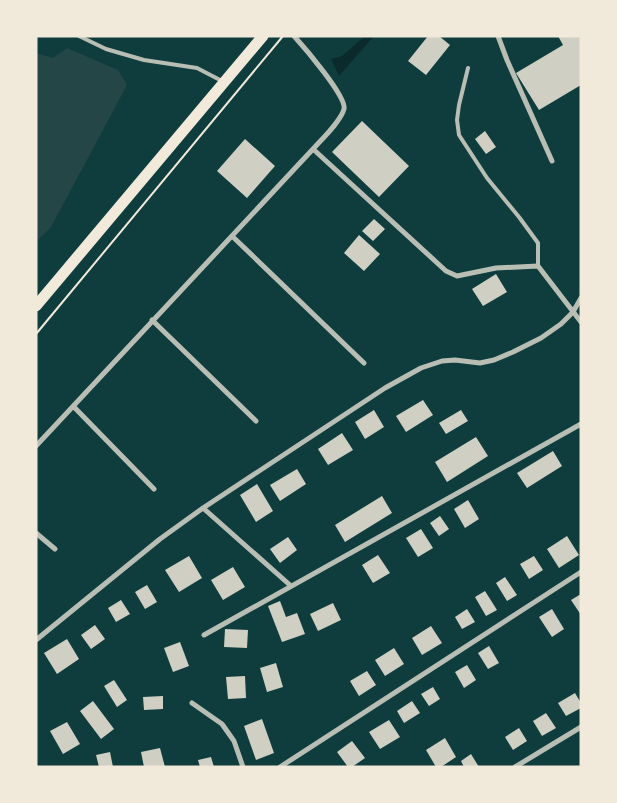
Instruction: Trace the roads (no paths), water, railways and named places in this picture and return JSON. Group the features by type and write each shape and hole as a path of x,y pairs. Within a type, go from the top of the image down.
{"main road":[{"path":"36,306 263,36"}],"street":[{"path":"36,446 340,118 344,109 344,102 337,90 294,36"},
{"path":"498,36 506,60 552,161"},
{"path":"313,149 446,271 457,276 496,268 538,266 581,322"},
{"path":"232,236 364,363"},
{"path":"36,640 160,539 356,406 403,377 442,360 480,363 494,360 541,338 574,312 581,298"},
{"path":"152,320 256,420"},
{"path":"74,406 154,489"},
{"path":"204,635 581,424"},
{"path":"36,435 42,440"},
{"path":"204,508 291,586"},
{"path":"36,533 55,549"},
{"path":"280,767 581,572"},
{"path":"192,703 222,724 234,741 243,767"},
{"path":"515,767 581,727"}],"lane":[{"path":"79,36 106,49 144,60 197,68 224,82"},
{"path":"468,68 458,105 459,135 487,178 538,242 538,266"}]}
